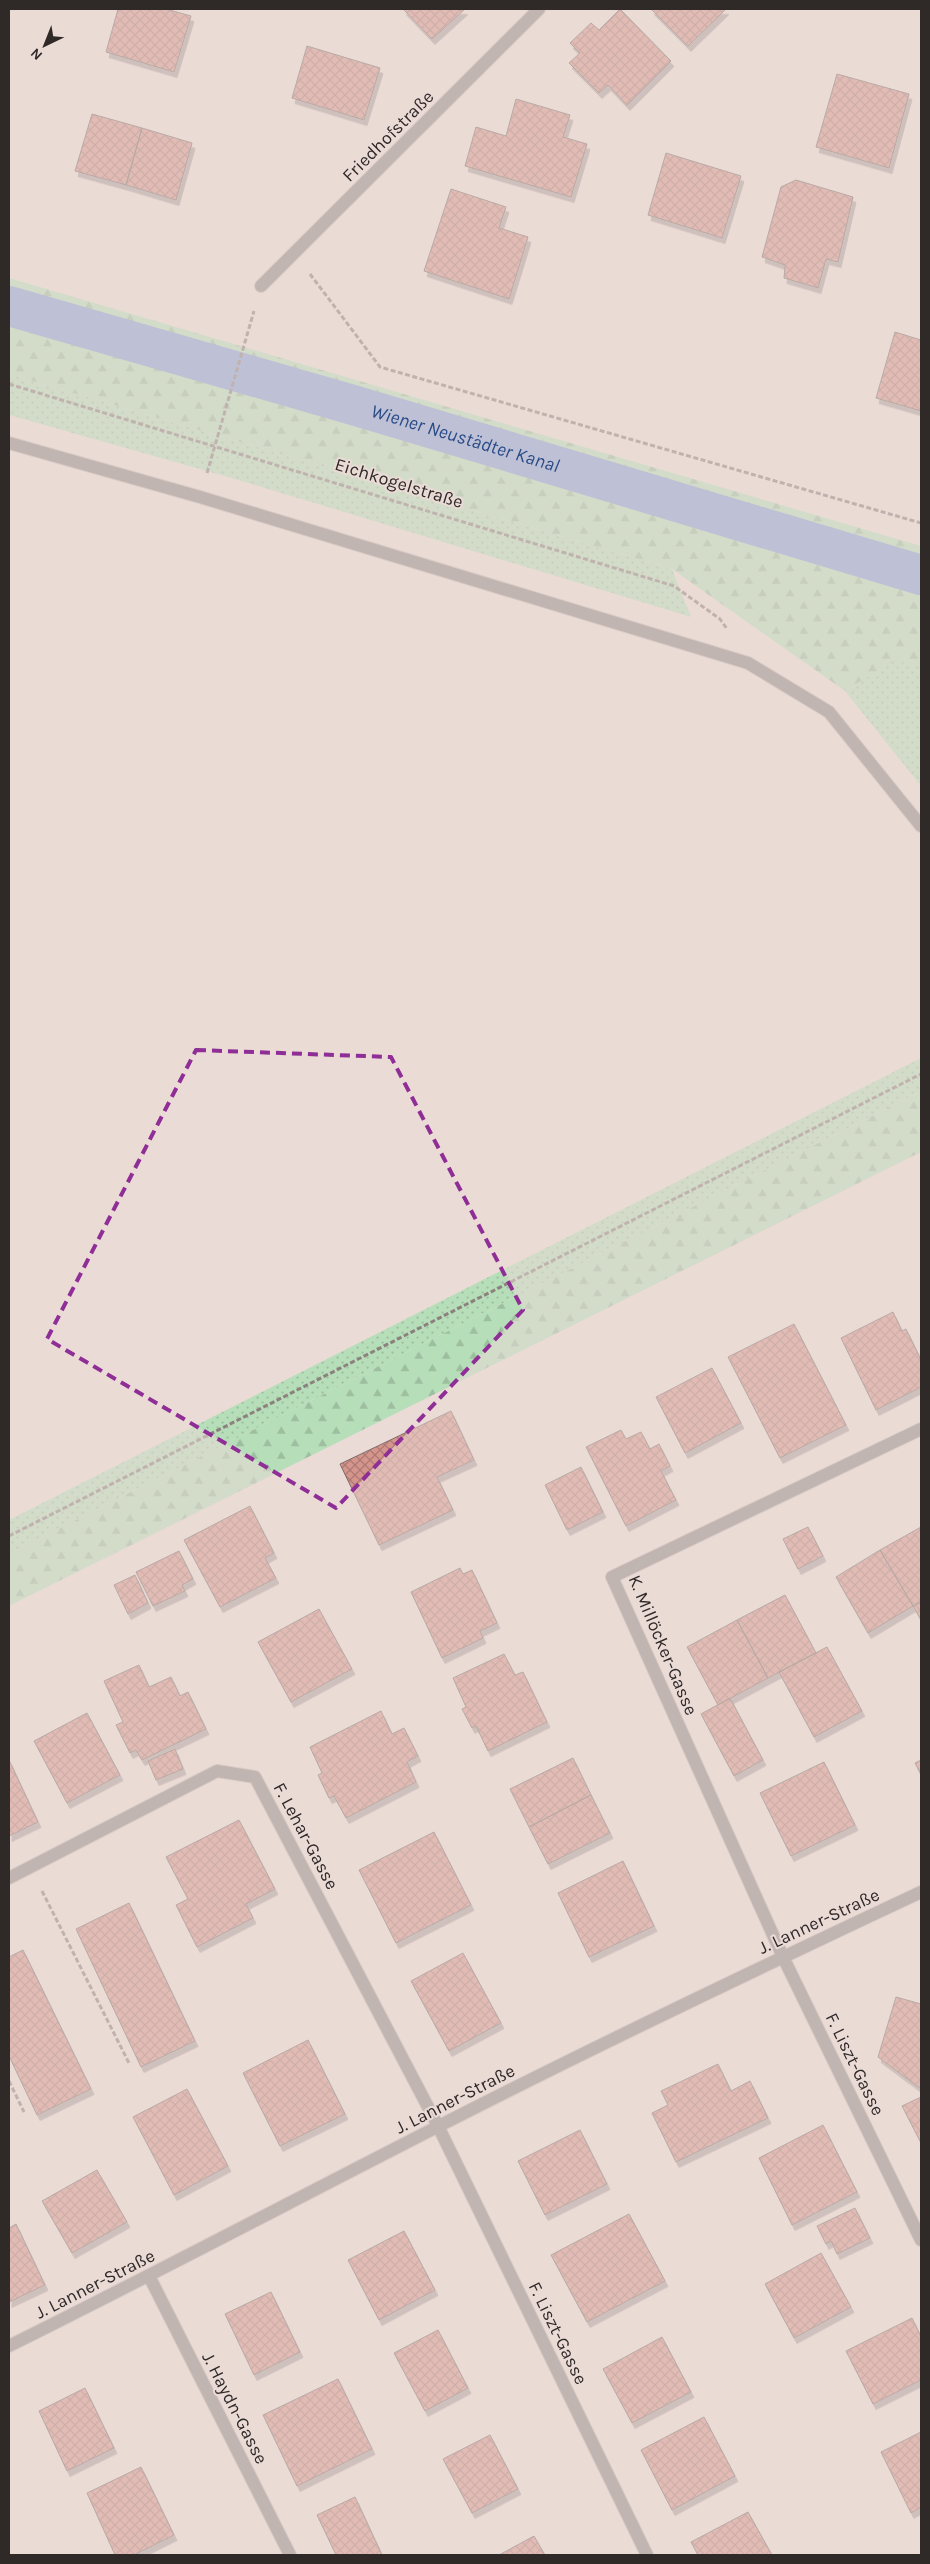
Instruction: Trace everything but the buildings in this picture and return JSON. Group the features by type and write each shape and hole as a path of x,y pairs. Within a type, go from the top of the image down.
{"street":[{"name":"Friedhofstraße","path":"261,286 539,9"},
{"path":"9,443 200,497 748,663 829,712 921,826"},
{"name":"K. Millöcker-Gasse","path":"783,1957 612,1577 921,1429"},
{"name":"F. Lehar-Gasse","path":"9,1878 217,1772 255,1777 438,2126"},
{"name":"J. Lanner-Straße","path":"9,2346 149,2276 438,2126 783,1957 921,1892"},
{"name":"F. Liszt-Gasse","path":"783,1957 921,2240"},
{"name":"F. Liszt-Gasse","path":"438,2126 647,2555"},
{"name":"J. Haydn-Gasse","path":"149,2276 290,2555"}],"path":[{"path":"295,253 380,367 921,523"},
{"path":"215,445 249,327"},
{"name":"Eichkogelstraße","path":"9,384 215,445 674,586 720,619 748,663"},
{"path":"9,1536 921,1074"},
{"path":"30,1867 130,2065"},
{"path":"9,2081 24,2112"}],"highlighted area":[{"path":"196,1050 391,1057 523,1310 336,1508 47,1339"}],"green space":[{"path":"9,278 921,546 921,667 894,660 845,691 672,569 9,374"},
{"path":"9,374 672,569 691,617 235,479 9,415"},
{"path":"894,659 921,667 921,786 845,691"},
{"path":"921,1058 921,1091 9,1554 9,1520"},
{"path":"921,1091 921,1152 9,1606 9,1554"}],"waterway":[{"name":"Wiener Neustädter Kanal","path":"9,306 353,405 921,575"}]}
